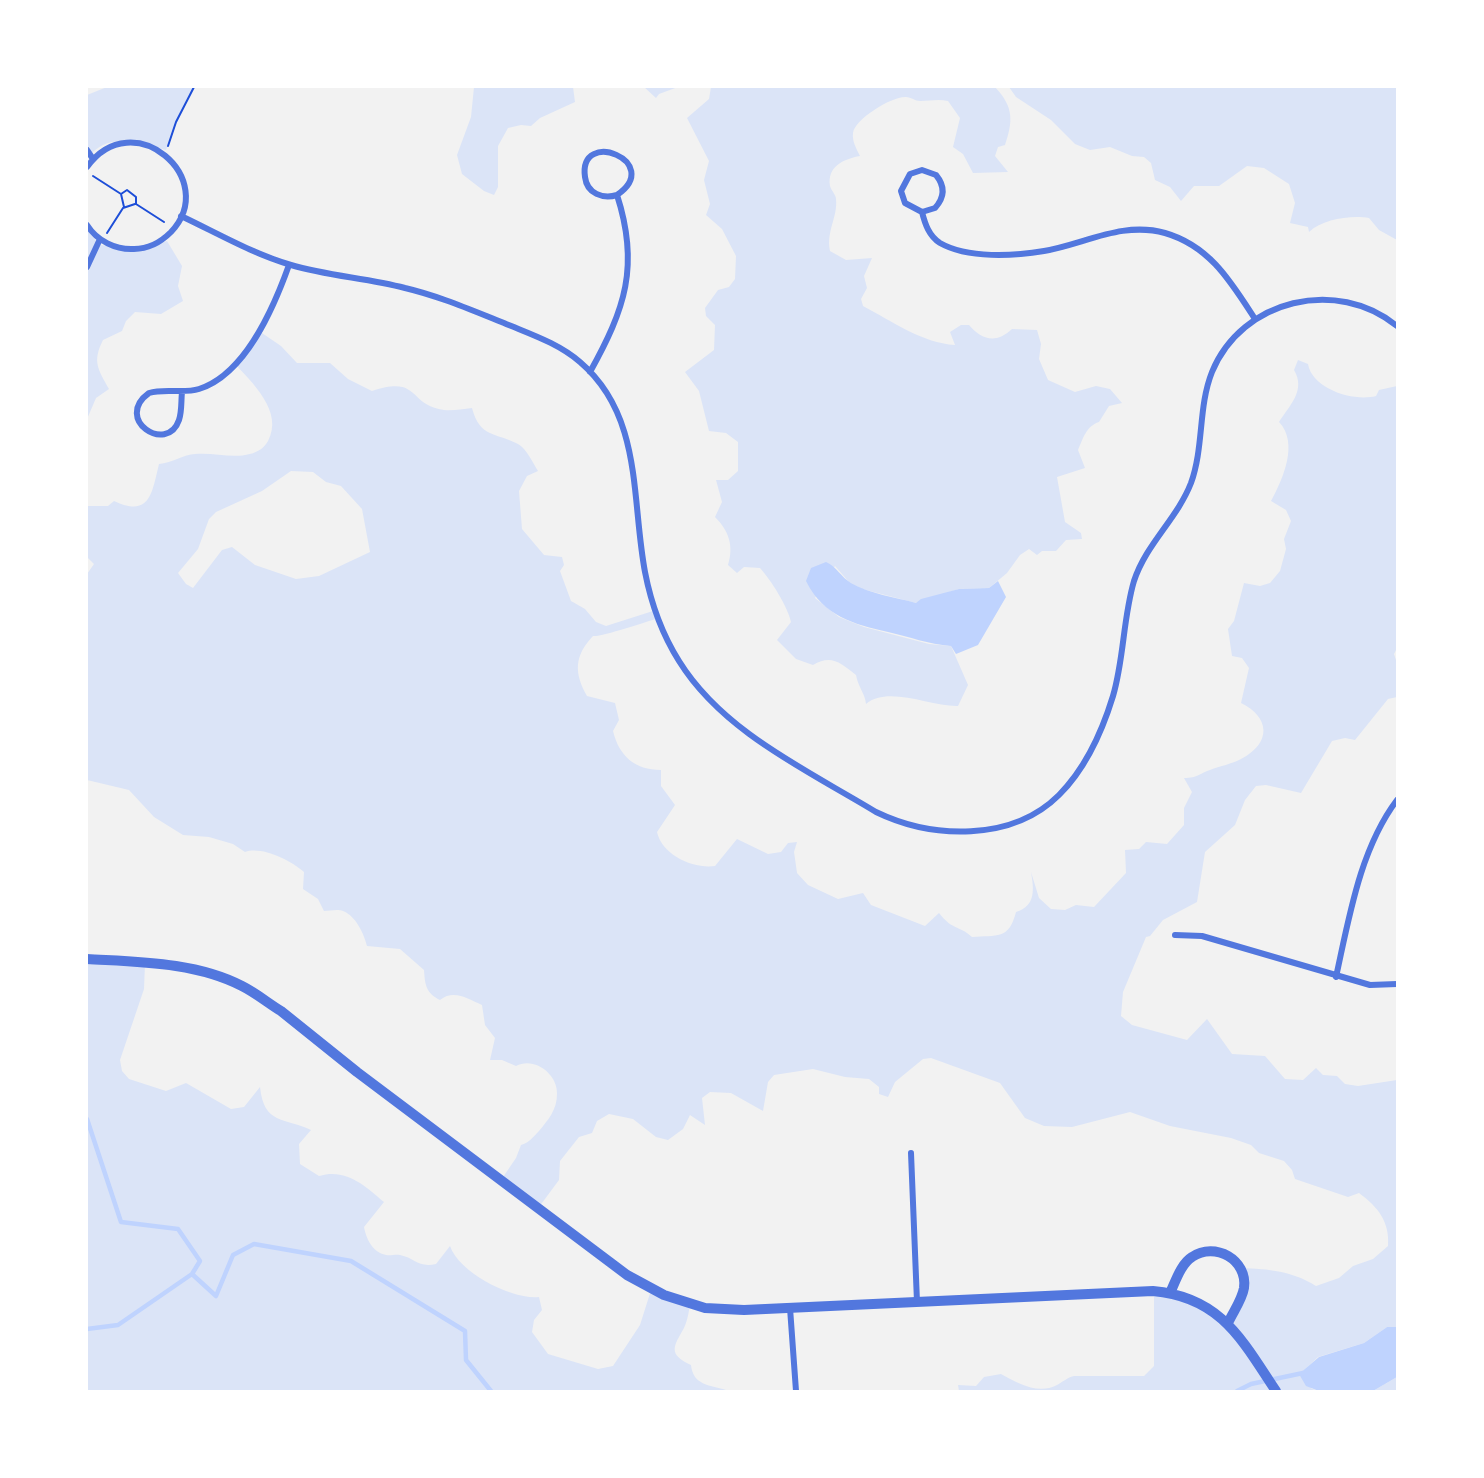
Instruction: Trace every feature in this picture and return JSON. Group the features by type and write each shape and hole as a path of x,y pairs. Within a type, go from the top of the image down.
{"street":[{"path":"87,167 103,151 128,143 142,143 165,154 181,176 184,203 181,216 174,228 153,245 140,249 126,249 101,240 87,225"},
{"path":"87,150 93,159"},
{"path":"601,152 616,153 627,162 630,176 628,184 618,195 602,197 589,188 585,174 586,167 595,155 601,152"},
{"path":"922,170 936,175 943,195 935,208 922,212 910,208 901,191 910,174 922,170"},
{"path":"590,372 618,319 627,284 629,245 618,195"},
{"path":"922,212 926,227 940,243 961,250 993,254 1044,251 1119,231 1147,230 1164,233 1198,248 1214,261 1226,273 1255,319"},
{"path":"181,216 260,254 289,265 430,295 541,338 567,352 590,372 609,396 625,429 635,476 645,572 661,625 679,662 698,688 744,731 876,812 914,826 967,832 1014,821 1037,810 1058,796 1087,758 1100,733 1113,694 1134,581 1143,559 1174,516 1191,481 1206,390 1212,372 1232,339 1255,319 1279,306 1298,301 1336,299 1373,310 1397,326"},
{"path":"87,267 101,240"},
{"path":"182,392 180,418 171,430 157,435 144,429 137,416 137,409 143,397 155,391 182,392 206,387 235,366 270,312 289,265"},
{"path":"1336,977 1369,852 1384,817 1397,800"},
{"path":"1175,935 1213,939 1370,986 1397,984"},
{"path":"87,959 164,964 207,973 242,985 281,1011 357,1072 627,1275 664,1295 705,1308 790,1308 1153,1291 1170,1293 1202,1305 1228,1323 1276,1391"},
{"path":"911,1153 917,1302"},
{"path":"1170,1293 1190,1257 1212,1250 1222,1253 1239,1267 1244,1288 1228,1323"},
{"path":"790,1308 796,1391"}],"path":[{"path":"165,154 176,122 194,87"},
{"path":"87,172 122,194 124,207"},
{"path":"122,194 127,190 132,192 136,197 136,204"},
{"path":"101,240 124,207 136,204 174,228"}],"shaded area":[{"path":"107,87 194,87 186,100 166,150 134,142 113,142 95,150 87,159 87,95"},
{"path":"474,87 573,87 575,102 540,118 531,126 521,125 508,128 498,146 498,187 494,195 484,191 462,174 457,155 471,117"},
{"path":"644,87 678,87 659,94 656,98"},
{"path":"711,87 995,87 1009,108 1008,136 1005,145 998,147 995,156 1008,172 973,173 963,154 953,147 960,118 948,101 918,101 906,97 884,104 860,121 855,127 853,136 860,156 838,165 831,173 830,179 830,186 836,197 836,206 829,244 830,251 846,260 872,258 864,276 867,288 861,299 863,306 919,336 955,345 950,332 961,325 969,325 979,334 989,338 1000,337 1012,329 1037,330 1041,344 1039,359 1048,380 1075,392 1096,386 1110,389 1122,403 1109,406 1099,422 1086,433 1078,450 1085,468 1057,477 1065,522 1081,533 1082,539 1066,540 1056,551 1042,551 1037,555 1029,549 1020,555 1007,573 989,588 959,589 916,603 862,589 849,582 835,566 815,598 839,617 864,627 929,644 951,646 968,685 958,706 886,696 866,704 856,675 845,667 831,660 813,665 796,659 777,640 791,622 778,594 760,568 744,567 737,573 728,565 729,539 715,517 722,502 716,480 728,480 738,471 738,442 726,433 709,431 699,391 685,372 714,350 715,325 706,316 705,308 718,290 729,287 735,279 736,256 722,229 706,215 710,204 704,180 709,161 687,118 709,99"},
{"path":"1009,87 1397,88 1397,240 1379,230 1369,218 1338,219 1322,224 1309,232 1308,227 1290,223 1295,203 1289,184 1264,168 1247,166 1219,186 1194,186 1181,201 1170,187 1155,180 1151,163 1144,157 1132,156 1110,147 1090,150 1075,144 1051,120 1016,97"},
{"path":"87,229 99,245 144,249 167,241 182,266 178,286 183,301 161,314 135,312 126,321 122,331 103,340 97,360 109,389 96,398 87,419"},
{"path":"259,331 281,346 297,363 330,363 348,379 372,391 399,387 407,389 432,407 447,410 472,408 479,425 489,433 510,440 524,449 538,471 527,476 519,491 522,529 544,555 562,557 564,565 560,571 571,601 585,609 596,622 606,626 653,611 659,618 593,636 579,658 578,672 587,696 615,703 619,720 613,731 619,748 624,754 636,764 661,770 661,786 675,805 657,832 660,840 672,854 688,863 715,866 737,839 768,854 781,852 788,843 797,842 794,852 797,873 808,885 838,899 863,893 871,905 925,926 939,913 948,923 972,937 995,936 1006,932 1016,912 1027,906 1030,901 1033,891 1031,872 1039,898 1051,909 1065,910 1076,905 1094,907 1126,873 1125,850 1139,849 1146,842 1167,844 1184,825 1184,808 1192,792 1184,778 1195,777 1237,761 1251,753 1258,745 1264,730 1262,723 1258,715 1241,703 1249,668 1242,658 1232,656 1228,629 1234,621 1244,583 1260,586 1270,583 1280,571 1286,549 1284,539 1291,521 1286,510 1271,501 1287,461 1288,440 1279,422 1297,391 1297,377 1294,370 1298,360 1308,364 1311,373 1325,387 1357,397 1376,396 1379,390 1397,386 1397,648 1394,654 1397,663 1397,697 1388,699 1355,740 1345,738 1332,741 1301,793 1266,785 1256,786 1245,800 1235,825 1205,852 1197,902 1163,920 1150,936 1146,937 1123,992 1121,1016 1132,1025 1187,1040 1207,1019 1232,1054 1265,1056 1285,1079 1303,1080 1316,1068 1323,1075 1337,1076 1345,1084 1358,1086 1397,1080 1397,1327 1387,1327 1364,1343 1318,1357 1300,1374 1312,1389 1319,1391 959,1391 958,1385 976,1386 984,1377 1001,1374 1028,1387 1042,1389 1050,1388 1074,1376 1144,1376 1154,1366 1154,1289 1228,1321 1240,1284 1241,1268 1280,1272 1298,1277 1316,1286 1339,1278 1353,1266 1373,1259 1388,1246 1388,1237 1385,1222 1372,1204 1359,1193 1348,1197 1295,1179 1292,1170 1284,1161 1259,1153 1251,1145 1231,1138 1170,1126 1130,1112 1072,1127 1044,1126 1025,1118 1000,1083 931,1058 923,1059 895,1082 888,1097 879,1094 879,1087 869,1079 845,1077 813,1069 774,1075 768,1082 763,1111 731,1093 710,1092 702,1098 705,1125 690,1115 683,1129 668,1140 656,1137 633,1119 609,1114 597,1121 592,1133 579,1137 560,1161 559,1180 539,1207 501,1180 516,1158 521,1145 533,1138 551,1114 557,1094 554,1080 537,1065 530,1063 516,1066 502,1060 490,1060 495,1038 485,1025 482,1005 456,995 440,1000 435,997 427,988 424,970 400,949 367,946 359,926 348,913 339,910 324,911 318,899 303,889 304,872 291,863 276,855 259,851 245,852 233,844 209,837 183,835 154,817 129,790 87,780 87,574 94,564 87,557 87,506 108,506 114,501 135,506 142,504 151,493 159,464 191,454 243,455 263,448 272,430 269,409 257,388 233,362 247,349","holes":["291,471 313,472 326,482 341,486 362,509 370,552 319,576 296,579 255,565 232,547 222,550 193,588 186,584 178,573 198,549 209,519 216,512 262,491"]},
{"path":"87,958 145,964 144,989 120,1060 122,1071 129,1079 166,1091 186,1083 231,1109 244,1107 260,1087 262,1099 271,1114 311,1130 299,1144 300,1164 319,1176 338,1174 346,1176 384,1202 364,1227 368,1240 377,1251 386,1255 405,1256 421,1264 430,1265 436,1264 450,1246 464,1266 488,1283 515,1294 539,1297 542,1310 534,1320 532,1332 548,1354 598,1369 613,1366 640,1325 652,1287 691,1300 685,1325 675,1345 676,1353 683,1361 691,1365 692,1372 698,1380 726,1390 87,1391"},
{"path":"1397,1377 1397,1391 1373,1391"}],"water":[{"path":"826,562 858,587 916,603 921,599 959,589 989,588 998,581 1006,597 978,645 956,654 951,646 863,626 831,611 813,593 806,581 811,568"},
{"path":"1387,1327 1397,1327 1397,1377 1373,1391 1319,1391 1306,1386 1299,1374 1319,1357 1364,1343"}],"waterway":[{"path":"87,1119 121,1222 178,1229 200,1261 192,1274"},
{"path":"87,1329 118,1325 192,1274 216,1296 233,1255 254,1244 351,1261 465,1331 466,1360 491,1391"},
{"path":"1237,1391 1251,1384 1303,1373"}]}
